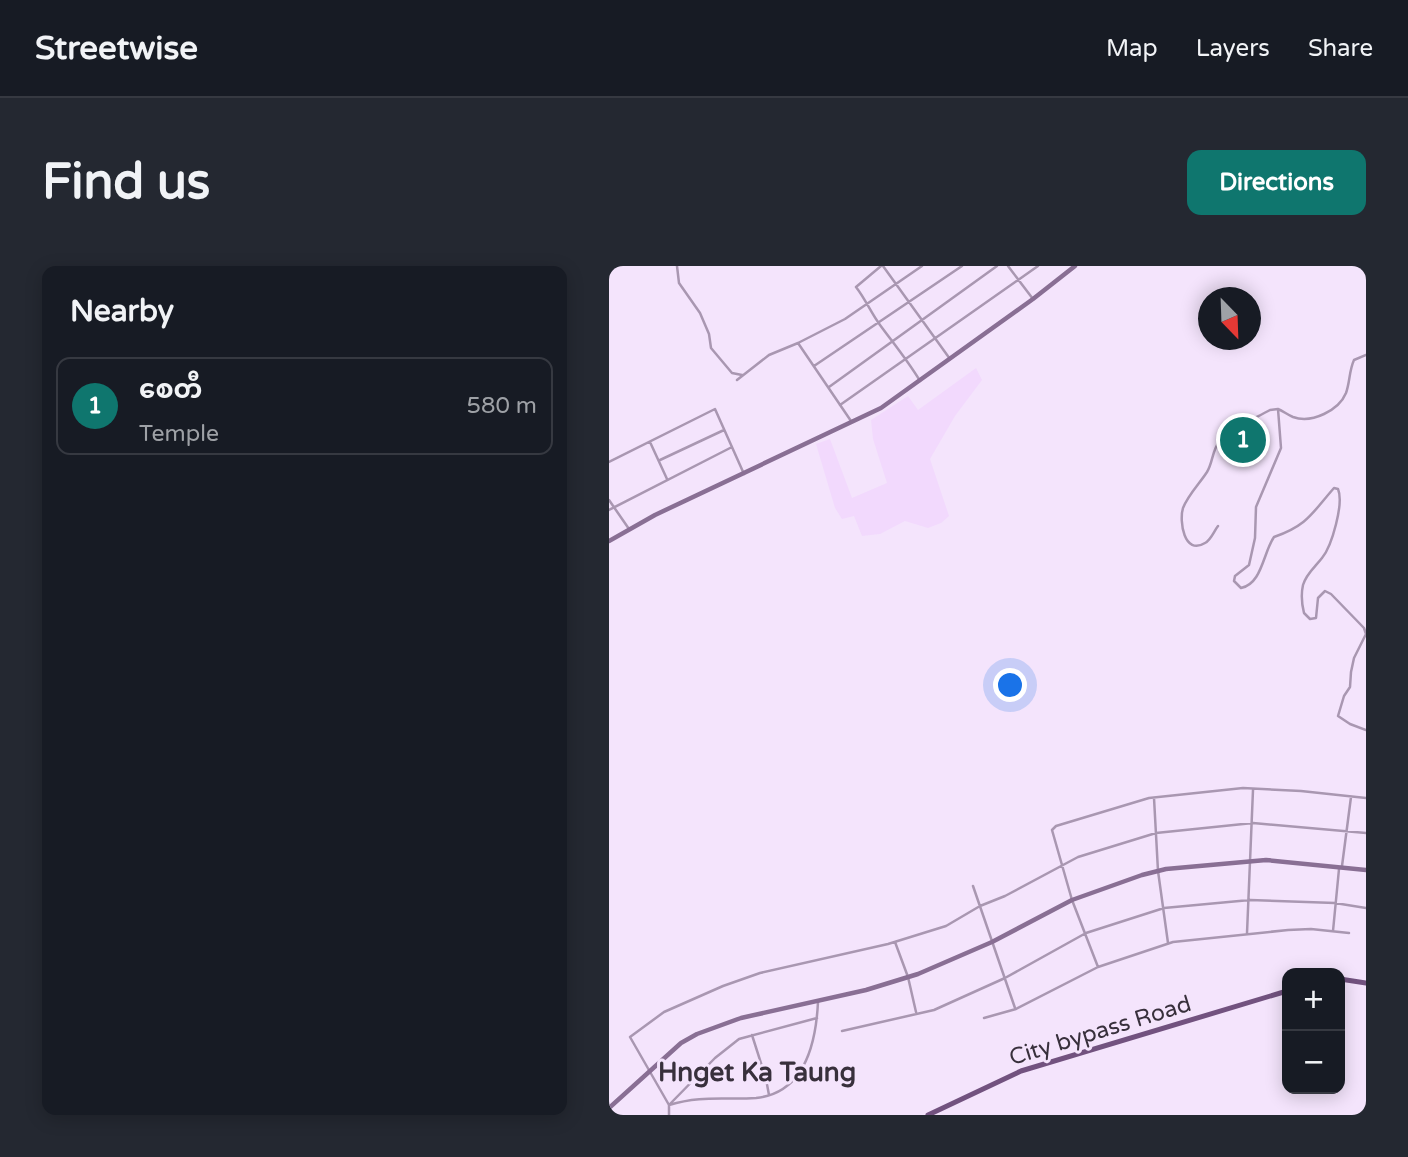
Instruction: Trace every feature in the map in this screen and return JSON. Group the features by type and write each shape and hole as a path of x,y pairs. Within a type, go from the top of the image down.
{"main road":[{"path":"609,541 881,408 1075,266"},
{"path":"609,1108 681,1043 697,1034 741,1018 908,977 956,959 1072,900 1158,871 1266,860 1366,870"},
{"path":"1345,980 1366,983"},
{"name":"City bypass Road","path":"928,1115 1021,1071 1282,993"}],"street":[{"path":"677,266 679,283 700,313 709,334 711,348 732,373 742,375"},
{"path":"921,381 856,288 882,266 898,284 950,359"},
{"path":"737,380 769,355 845,319 922,266"},
{"path":"814,366 962,266"},
{"path":"829,387 997,266"},
{"path":"1008,266 1033,299"},
{"path":"840,405 1038,266"},
{"path":"798,343 851,422"},
{"path":"1218,526 1205,543 1195,546 1183,535 1183,508 1209,468 1212,454 1220,441 1270,410 1278,409 1293,417 1310,418 1339,405 1348,387 1350,367 1354,360 1366,355"},
{"path":"1278,409 1281,448 1256,507 1255,538 1249,565 1235,576 1234,581 1241,588 1248,587 1258,574 1274,537 1296,529 1319,509 1334,488 1338,489 1342,497 1331,546 1308,574 1303,586 1302,604 1304,614 1310,619 1316,618 1318,598 1325,591 1364,628 1366,634 1355,658 1350,687 1344,696 1338,716 1366,730"},
{"path":"609,462 715,410 744,475"},
{"path":"660,460 724,430"},
{"path":"650,442 667,479"},
{"path":"609,510 732,447"},
{"path":"609,500 629,529"},
{"path":"1247,933 1253,789"},
{"path":"1098,967 1072,900 1052,830 1056,826 1154,799 1253,789 1366,797"},
{"path":"1333,931 1351,796"},
{"path":"1154,799 1158,871 1168,943"},
{"path":"670,1105 630,1037 664,1012 723,986 760,973 895,942 946,926 1078,857 1156,833 1253,823 1366,833"},
{"path":"974,886 1016,1009"},
{"path":"842,1031 934,1010 1005,978 1086,933 1164,908 1250,900 1335,903 1366,908"},
{"path":"984,1018 1016,1009 1098,967 1168,943 1247,933 1311,929 1349,933"},
{"path":"895,942 908,977 916,1014"},
{"path":"670,1105 695,1098 757,1098 787,1086 801,1073 817,1018 818,999"},
{"path":"669,1115 670,1105 715,1058 739,1039 817,1018"},
{"path":"752,1035 769,1095"}],"shaded area":[{"path":"976,368 982,380 955,416 930,459 949,516 941,523 928,528 905,521 880,534 862,536 854,516 842,519 835,508 816,444 830,439 852,498 887,483 873,439 871,420 908,396 918,410"}],"place":[{"name":"စေတီ","path":"1243,440"}],"district":[{"name":"Hnget Ka Taung","path":"757,1072"}]}
